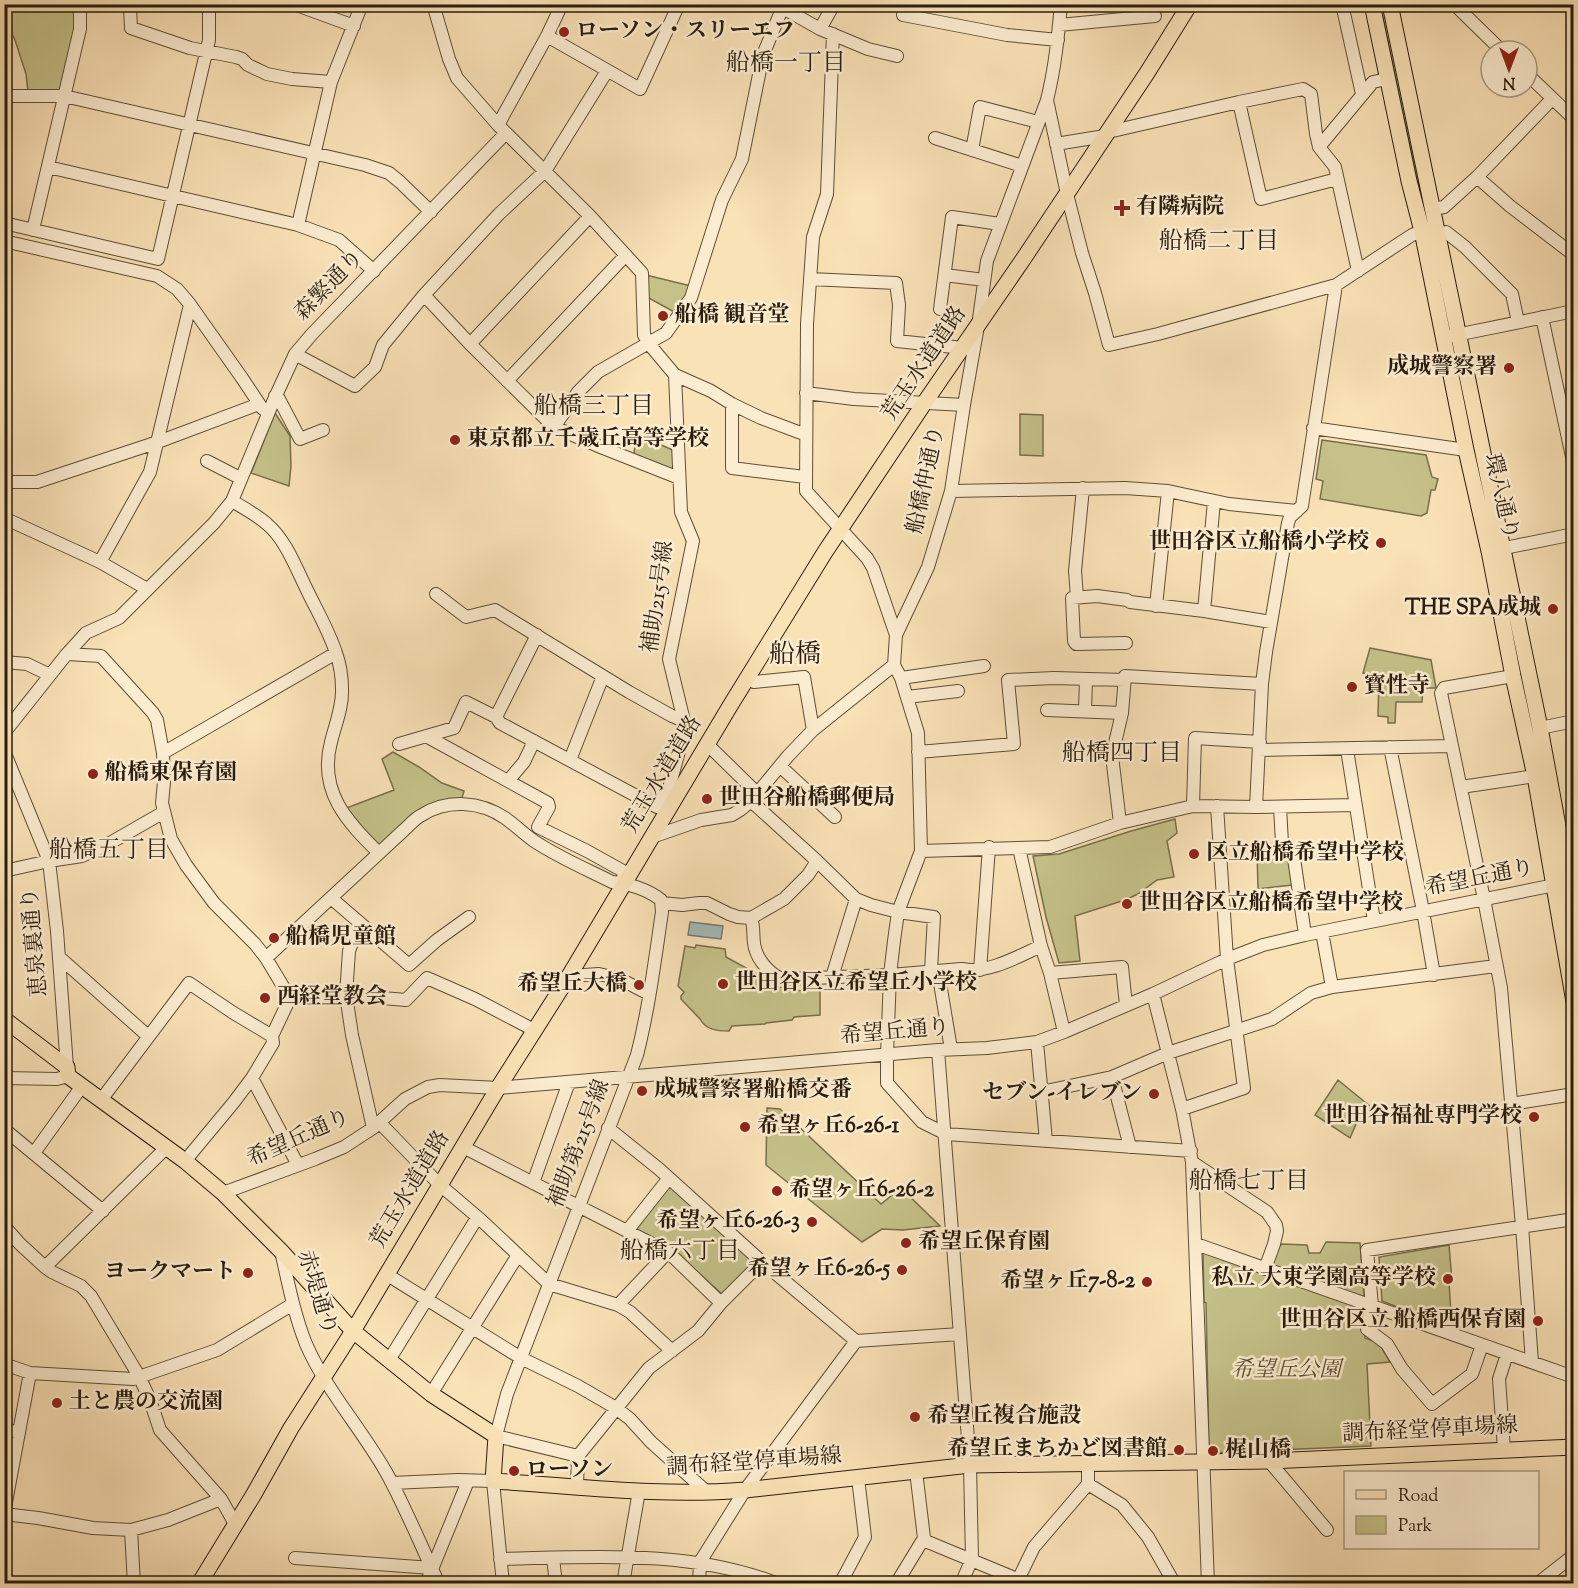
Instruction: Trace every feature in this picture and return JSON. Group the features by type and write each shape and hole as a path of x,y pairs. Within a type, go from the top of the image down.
{"main road":[{"name":"荒玉水道道路","path":"199,1584 291,1428 353,1331 652,837 662,810 674,790 708,745 825,552 1107,134 1190,4"},
{"name":"環八通り","path":"1372,4 1409,181 1430,232 1496,550 1540,728 1565,883 1574,1002"},
{"name":"環八通り","path":"1390,4 1432,209 1430,232"},
{"name":"環八通り","path":"1451,336 1466,450 1496,550 1513,676 1535,776 1574,913"},
{"path":"4,1019 68,1071"},
{"name":"赤堤通り","path":"68,1071 82,1086 167,1147 223,1193 281,1251"},
{"path":"281,1251 353,1331 431,1394 496,1436 493,1481"},
{"name":"調布経堂停車場線","path":"493,1481 639,1491 708,1493 970,1465 1278,1461 1574,1447"}],"street":[{"path":"33,230 80,29 80,4"},
{"path":"128,4 131,28 171,42 242,59 248,65 267,74 292,80 331,82"},
{"path":"4,223 158,259 209,40 209,4"},
{"path":"294,4 354,26"},
{"path":"298,225 331,82 362,4"},
{"path":"433,4 457,78 502,129 590,216 642,273 644,335 675,375 761,418 806,433"},
{"name":"森繁通り","path":"232,501 264,408 275,396 296,354 312,334 431,212 502,129 562,4"},
{"path":"547,36 640,89 679,4"},
{"path":"820,29 834,4"},
{"name":"船橋仲通り","path":"894,665 896,635 933,553 951,491 987,261 1047,100 1058,40 1061,4"},
{"path":"1342,4 1362,94"},
{"path":"1454,4 1490,39"},
{"path":"554,427 578,392 598,372 666,333 691,298 722,200 742,159 763,55 781,5 820,29 868,49 897,56"},
{"path":"903,15 1007,35 1058,40"},
{"path":"1059,25 1155,16"},
{"path":"833,34 827,194 813,237 810,279 806,354 806,491 867,558 873,568 896,635"},
{"path":"296,354 355,386 375,367 383,345 424,295 499,214 545,171 607,71"},
{"path":"1319,147 1373,82 1387,79"},
{"path":"1539,86 1574,119"},
{"path":"1056,144 1303,89 1311,94 1319,147 1335,167 1358,271"},
{"path":"4,96 64,96 365,165 389,173 431,212"},
{"path":"1432,209 1444,207 1477,177 1552,99"},
{"path":"1047,100 1067,194 1109,345 1158,334 1336,285 1412,235 1430,232 1446,232 1512,294 1518,322"},
{"path":"1239,102 1261,199 1337,179"},
{"path":"972,150 980,107 1038,122"},
{"path":"935,138 1022,166"},
{"path":"48,167 298,225 339,240 374,271"},
{"path":"1477,177 1510,206 1574,255"},
{"path":"470,344 590,216"},
{"path":"940,309 952,217 1000,224"},
{"path":"4,241 156,276 177,289 264,408 36,482 4,482"},
{"path":"507,381 626,255"},
{"path":"945,275 984,280"},
{"path":"810,279 896,283 899,305 897,340 963,348"},
{"path":"1256,807 1262,684 1271,622 1288,523 1290,517 1302,506 1336,285"},
{"path":"424,295 554,427 679,478"},
{"path":"100,562 150,472 190,305"},
{"path":"1451,336 1574,311"},
{"path":"1542,317 1574,466"},
{"name":"補助215号線","path":"674,790 684,734 684,721 669,659 693,541 681,512 675,375"},
{"path":"806,393 854,399 964,405"},
{"path":"275,396 279,399 300,439 323,430"},
{"path":"732,404 732,468 805,477"},
{"path":"1314,428 1466,450"},
{"path":"207,461 240,478"},
{"path":"1077,597 1075,571 1083,488"},
{"path":"951,491 1125,488 1168,491 1214,501 1297,511"},
{"path":"1156,606 1168,491"},
{"path":"4,734 86,633 118,618 214,523 232,501 268,524 281,540 320,616 336,653 342,677 342,691 340,710 327,758 331,790 340,810 380,853"},
{"path":"1204,611 1214,501"},
{"path":"4,518 100,562 147,589"},
{"path":"1496,550 1574,534"},
{"path":"436,594 466,617 495,610 603,676 684,721"},
{"path":"1126,643 1076,644 1074,642 1072,598 1097,596 1271,622"},
{"path":"496,717 537,635"},
{"path":"163,753 336,653"},
{"path":"67,654 101,656 153,713 157,720 163,753 162,803 171,839 186,865 214,903 266,958 290,998"},
{"path":"4,662 27,664 50,675"},
{"path":"652,837 701,820 732,815 754,797 813,730 894,665 901,678 918,733 921,851 898,912 890,975 887,1083 922,1122 946,1134 1130,1147 1191,1157 1267,1212 1276,1225 1274,1245 1265,1269"},
{"path":"901,678 984,666"},
{"path":"570,760 603,676"},
{"path":"1120,824 1112,756 1122,713 1125,676 1262,684"},
{"path":"1513,676 1444,688 1441,693 1501,988 1532,1362"},
{"path":"747,678 754,682 804,677 813,730"},
{"path":"918,752 1014,744 1008,680 1054,678 1125,680"},
{"path":"1085,711 1086,679"},
{"path":"906,698 958,691"},
{"path":"399,744 454,728 466,702 496,717 500,723 662,810"},
{"path":"1047,710 1122,713"},
{"path":"1540,728 1574,721"},
{"path":"426,736 548,803 549,807 538,827 623,871 624,883"},
{"path":"1193,806 1195,738 1259,746 1347,749 1452,746"},
{"path":"508,780 524,762 534,741"},
{"path":"708,745 754,797 856,899 898,912 934,917 935,971 945,1050 946,1134 970,1465 972,1559 961,1584"},
{"path":"1390,747 1434,975"},
{"path":"1347,749 1374,921"},
{"name":"恵泉裏通り","path":"4,751 50,861 68,1071"},
{"path":"780,766 835,817"},
{"path":"1461,787 1535,776"},
{"path":"266,958 421,815 442,806 460,803 482,807 503,817 549,850 612,882 624,883 659,898 662,903 682,905 707,903 738,917 751,918 784,899 808,875 818,861"},
{"path":"921,851 1050,847 1120,824 1193,806 1354,805"},
{"path":"1182,1109 1245,1088 1227,959 1217,806"},
{"path":"1280,807 1282,843 1294,858 1305,935"},
{"path":"4,871 82,856 164,812"},
{"path":"980,970 989,848"},
{"path":"1019,848 1041,946 1064,1032"},
{"name":"希望丘通り","path":"223,1193 344,1147 376,1125 405,1099 428,1087 440,1085 498,1088 998,1047 1037,1041 1064,1032 1263,945 1565,883"},
{"path":"331,898 409,965 437,939 469,916"},
{"path":"832,977 856,899"},
{"name":"補助第215号線","path":"496,1436 507,1394 629,1076 643,1031 662,903"},
{"path":"751,918 755,949 761,961 780,979 890,975 961,969 980,970 1041,946"},
{"path":"359,924 349,951 346,995 352,1035 376,1125 549,1284 618,1305 630,1312 672,1351"},
{"path":"1322,932 1332,987"},
{"path":"59,957 148,1036"},
{"path":"1041,1092 1112,1077 1167,1053 1272,1018 1311,993 1332,987 1496,966"},
{"path":"1050,973 1122,967 1126,1005"},
{"path":"568,976 599,974 620,980 649,994"},
{"path":"290,998 346,995 406,1000 427,978 475,999 534,1030"},
{"path":"101,1100 189,983 272,1036"},
{"path":"1153,994 1182,1109 1191,1157 1208,1584"},
{"path":"185,1161 252,1078 273,1043 272,1036 290,998"},
{"path":"1037,1041 1046,1141"},
{"path":"4,1078 57,1079 68,1071"},
{"path":"1112,1077 1130,1147"},
{"path":"252,1078 298,1165"},
{"path":"533,1183 569,1082"},
{"path":"34,1153 82,1086"},
{"path":"1511,1104 1574,1094"},
{"path":"608,1128 659,1168 762,1262 856,1341 960,1334"},
{"path":"4,1129 103,1211"},
{"path":"45,1267 167,1147"},
{"path":"463,1147 668,1252 721,1303"},
{"path":"627,1232 669,1178"},
{"path":"389,1360 477,1218"},
{"path":"1482,1345 1472,1374 1432,1404 1402,1369 1387,1344 1368,1329 1372,1306 1367,1250 1574,1218"},
{"path":"4,1226 45,1267 81,1286 91,1296 139,1376 160,1430 221,1499 235,1524"},
{"path":"1196,1244 1568,1375 1574,1374"},
{"name":"赤堤通り","path":"281,1251 293,1304 306,1343 324,1377 392,1484 438,1584"},
{"path":"618,1305 668,1252"},
{"path":"431,1394 518,1255"},
{"path":"577,1486 578,1456 649,1368 698,1330 762,1262"},
{"path":"386,1274 521,1358 616,1408 708,1493"},
{"path":"4,1364 30,1373 133,1379 217,1350 293,1304"},
{"path":"699,1584 700,1562 746,1490 856,1341"},
{"path":"1504,1450 1499,1379 1507,1354"},
{"path":"30,1373 4,1514 93,1528 131,1530 168,1520 221,1499"},
{"path":"4,1429 19,1433"},
{"path":"496,1436 578,1456"},
{"path":"1278,1461 1327,1530"},
{"path":"923,1540 972,1559 1017,1581 1034,1546 1088,1484 1088,1463"},
{"path":"896,1584 923,1540 916,1471"},
{"path":"840,1584 865,1537 858,1478"},
{"path":"426,1584 468,1481"},
{"path":"392,1484 493,1481 503,1584"},
{"path":"1088,1484 1122,1505 1148,1537 1176,1584"},
{"path":"623,1584 639,1491"},
{"path":"131,1530 134,1584"},
{"path":"1537,1584 1574,1555"},
{"path":"500,1559 628,1557 700,1562 778,1584"},
{"path":"295,1558 432,1568"},
{"path":"554,1558 556,1584"}],"green space":[{"path":"4,5 77,5 76,33 62,93 28,91 26,74 15,40 5,21"},
{"path":"1380,5 1384,5 1423,195 1420,196"},
{"path":"646,275 691,286 676,313 647,297"},
{"path":"275,413 290,436 289,486 251,473"},
{"path":"1020,414 1043,415 1043,456 1020,455"},
{"path":"637,434 677,452 678,476 633,459"},
{"path":"1322,440 1426,455 1432,477 1438,479 1435,490 1431,490 1427,513 1421,516 1320,499 1323,481 1316,479"},
{"path":"1370,648 1431,660 1436,688 1423,688 1422,702 1396,702 1395,723 1388,723 1388,717 1378,716 1379,675 1363,673"},
{"path":"393,752 442,783 464,791 461,801 443,804 380,851 341,810 394,790 382,759"},
{"path":"1175,819 1177,833 1167,841 1174,877 1157,880 1138,894 1125,900 1075,916 1080,961 1059,963 1033,856 1059,854"},
{"path":"1279,844 1290,858 1292,885 1258,889 1257,853 1263,845"},
{"path":"696,945 725,949 726,957 788,991 820,990 820,1015 794,1017 792,1020 765,1024 732,1026 729,1031 709,1028 681,999 684,992 678,986 685,946 695,948"},
{"path":"1338,1080 1371,1107 1357,1122 1350,1138 1315,1115"},
{"path":"767,1108 780,1109 881,1204 901,1188 940,1226 903,1230 882,1229 862,1242 766,1165"},
{"path":"670,1183 756,1260 723,1295 672,1249 636,1230"},
{"name":"希望丘公園","path":"1326,1242 1360,1243 1365,1338 1379,1343 1390,1362 1367,1364 1371,1446 1209,1453 1203,1252 1264,1273 1281,1244 1307,1245 1309,1253 1320,1253"},
{"path":"1449,1245 1452,1282 1449,1282 1451,1315 1445,1322 1438,1323 1382,1301 1379,1257"}],"water":[{"path":"690,922 723,926 721,939 688,935"}],"place":[{"name":"ローソン・スリーエフ","path":"564,32"},
{"name":"有隣病院","path":"1122,208"},
{"name":"船橋 観音堂","path":"663,316"},
{"name":"成城警察署","path":"1509,368"},
{"name":"東京都立千歳丘高等学校","path":"455,440"},
{"name":"世田谷区立船橋小学校","path":"1381,543"},
{"name":"THE SPA成城","path":"1553,609"},
{"name":"寳性寺","path":"1352,687"},
{"name":"船橋東保育園","path":"93,774"},
{"name":"世田谷船橋郵便局","path":"707,799"},
{"name":"区立船橋希望中学校","path":"1194,854"},
{"name":"世田谷区立船橋希望中学校","path":"1127,904"},
{"name":"船橋児童館","path":"274,938"},
{"name":"世田谷区立希望丘小学校","path":"723,984"},
{"name":"希望丘大橋","path":"639,985"},
{"name":"西経堂教会","path":"265,998"},
{"name":"成城警察署船橋交番","path":"642,1091"},
{"name":"セブン-イレブン","path":"1154,1094"},
{"name":"世田谷福祉専門学校","path":"1534,1117"},
{"name":"希望ヶ丘6-26-1","path":"745,1127"},
{"name":"希望ヶ丘6-26-2","path":"777,1191"},
{"name":"希望ヶ丘6-26-3","path":"812,1222"},
{"name":"希望丘保育園","path":"906,1243"},
{"name":"希望ヶ丘6-26-5","path":"902,1270"},
{"name":"ヨークマート","path":"248,1273"},
{"name":"私立 大東学園高等学校","path":"1448,1279"},
{"name":"希望ヶ丘7-8-2","path":"1147,1282"},
{"name":"世田谷区立 船橋西保育園","path":"1538,1321"},
{"name":"土と農の交流園","path":"57,1403"},
{"name":"希望丘複合施設","path":"915,1417"},
{"name":"希望丘まちかど図書館","path":"1179,1450"},
{"name":"梶山橋","path":"1213,1451"},
{"name":"ローソン","path":"514,1471"}],"district":[{"name":"船橋一丁目","path":"786,64"},
{"name":"船橋二丁目","path":"1219,242"},
{"name":"船橋三丁目","path":"594,407"},
{"name":"船橋","path":"795,655"},
{"name":"船橋四丁目","path":"1122,754"},
{"name":"船橋五丁目","path":"109,851"},
{"name":"船橋七丁目","path":"1249,1182"},
{"name":"船橋六丁目","path":"680,1252"}]}
